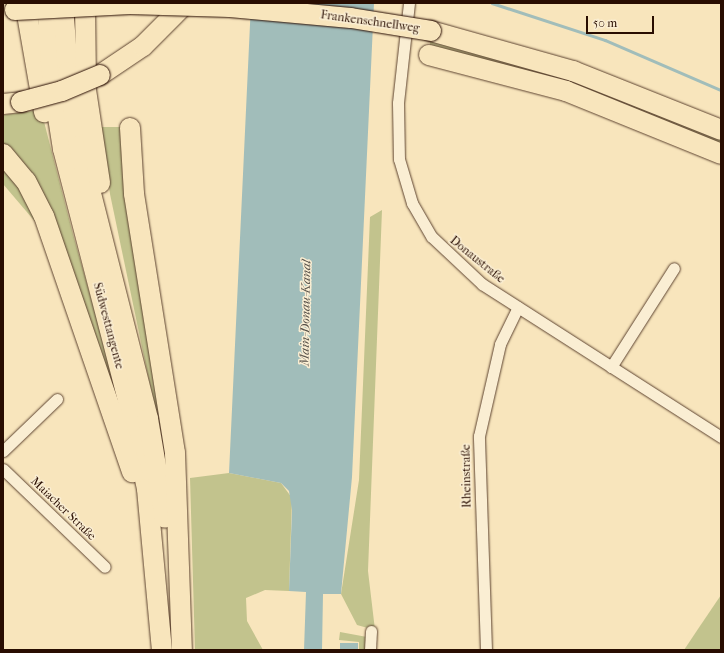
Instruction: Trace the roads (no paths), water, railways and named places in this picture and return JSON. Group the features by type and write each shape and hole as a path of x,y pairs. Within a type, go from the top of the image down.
{"highway":[{"name":"Südwesttangente","path":"47,3 56,109 86,244 137,437 158,576 162,650"},
{"name":"Südwesttangente","path":"63,3 68,72 79,146 125,326 161,488 175,650"},
{"path":"85,3 86,90 125,326"},
{"path":"12,103 62,91 100,75 143,46 186,3"},
{"path":"247,3 275,10"},
{"name":"Frankenschnellweg","path":"14,8 130,4 275,10 431,31 574,71 721,130"},
{"path":"14,8 65,193 86,244"},
{"path":"429,55 566,91 721,154"},
{"path":"130,128 134,194 175,453 182,650"},
{"path":"3,154 35,194 56,246 127,454 158,576"}],"street":[{"name":"Donaustraße","path":"409,3 397,124 405,183 421,220 446,253 518,308 721,437"},
{"path":"611,367 674,268"},
{"name":"Rheinstraße","path":"486,650 480,436 485,400 500,344 518,308"},
{"path":"3,451 58,399"},
{"name":"Maiacher Straße","path":"3,469 105,567"},
{"path":"370,650 371,631"}],"water":[{"name":"Main-Donau-Kanal","path":"251,3 374,3 352,477 341,594 323,594 322,650 304,650 306,592 289,591 292,510 289,491 281,483 229,473"},
{"path":"340,643 358,643 358,650 340,650"}],"waterway":[{"path":"492,3 605,40 721,90"}]}
